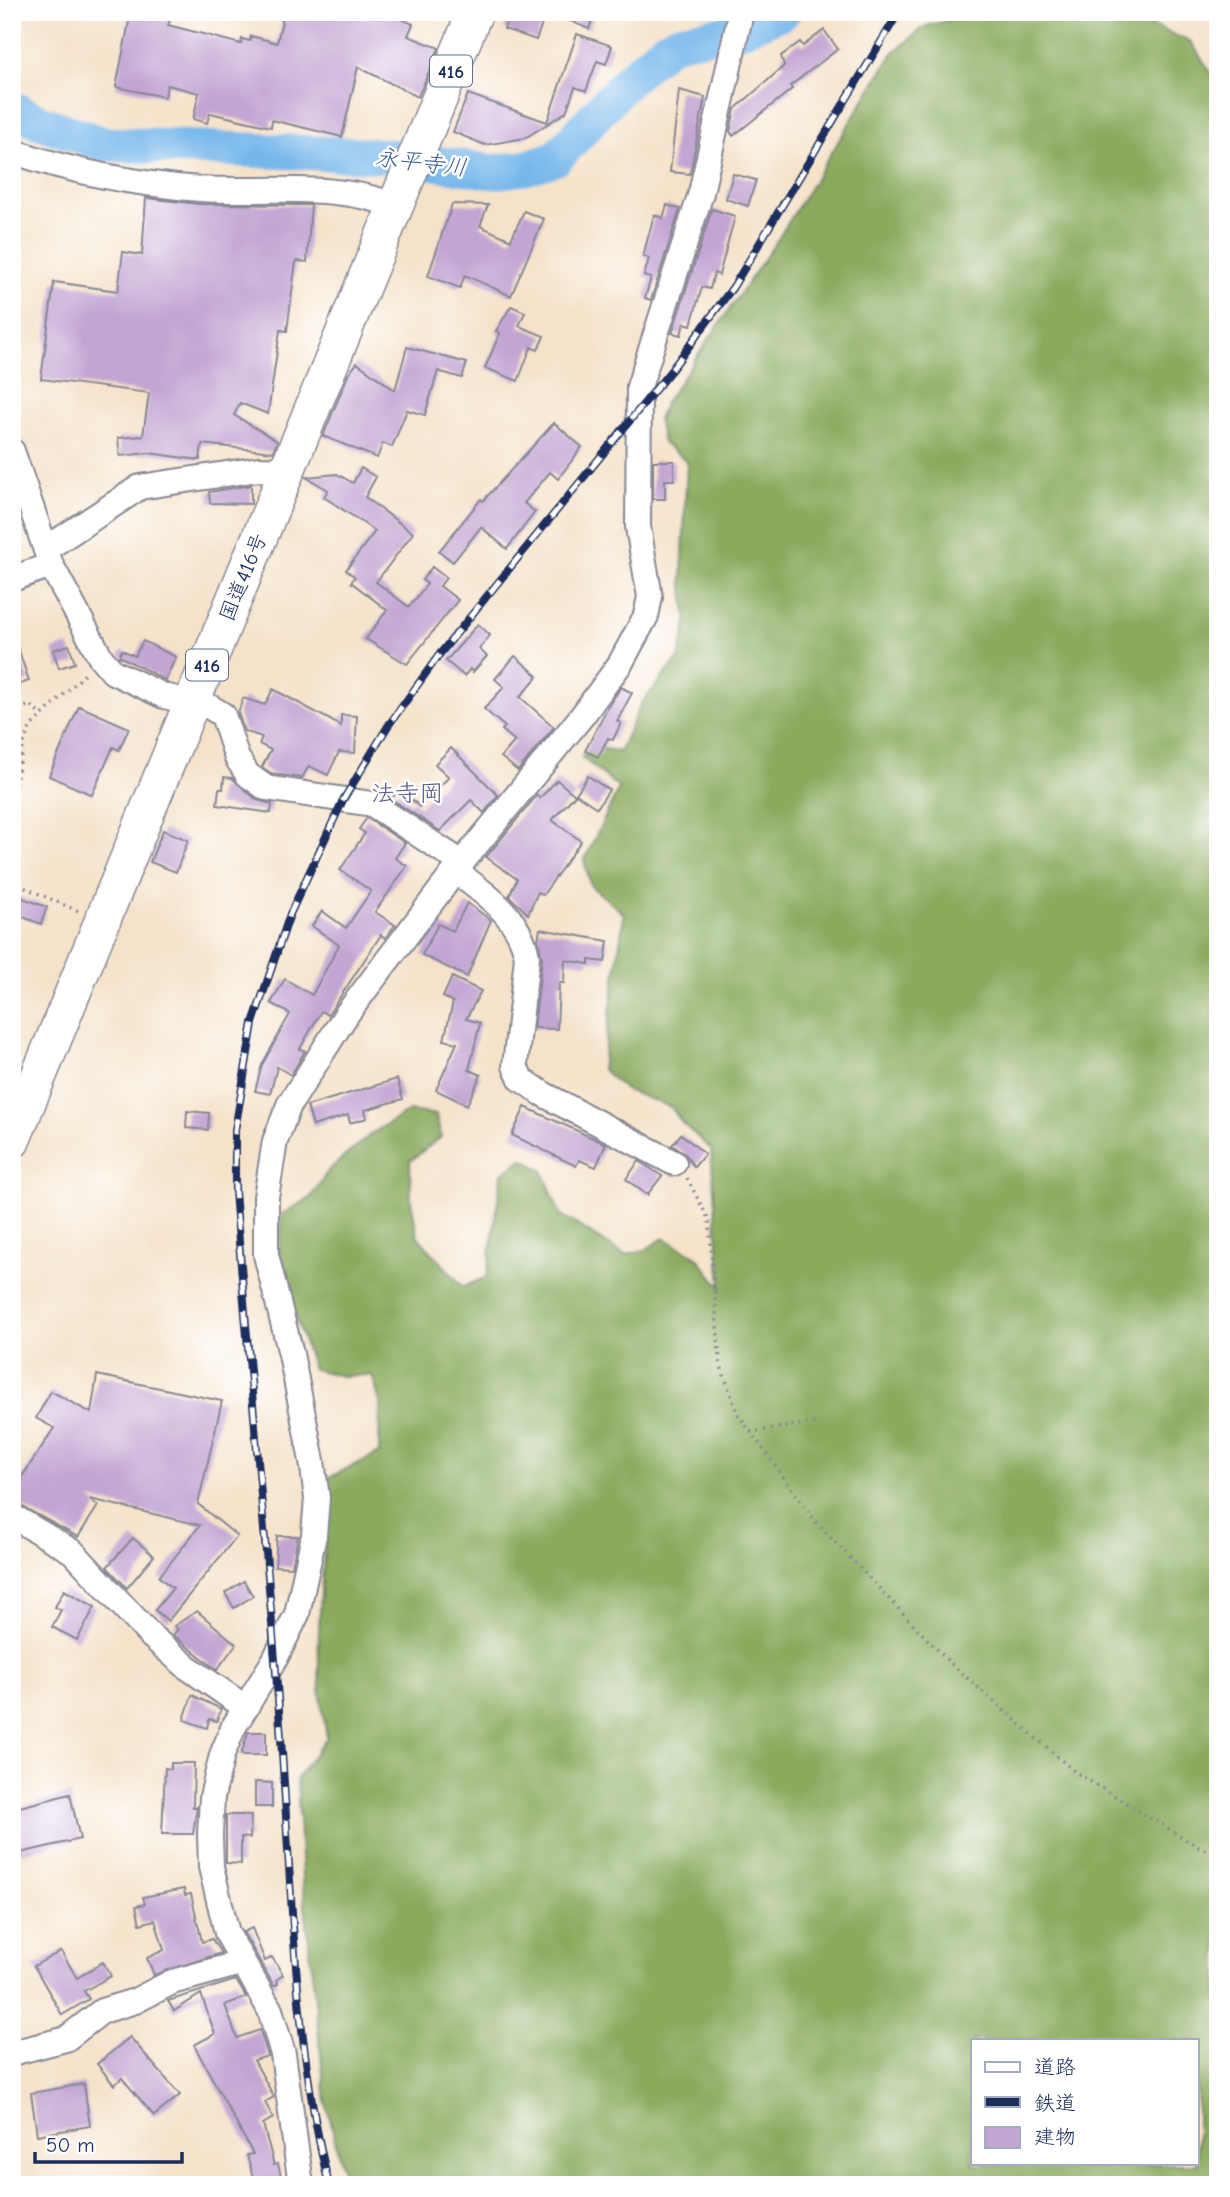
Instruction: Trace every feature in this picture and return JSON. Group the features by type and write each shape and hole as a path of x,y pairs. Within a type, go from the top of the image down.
{"highway":[{"name":"国道416号","path":"12,1141 475,12"}],"street":[{"path":"301,2185 283,2054 270,2010 241,1963 219,1908 211,1867 210,1835 212,1797 222,1755 297,1614 314,1535 317,1498 291,1354 266,1255 266,1197 275,1141 289,1105 346,1015 458,867 582,716 620,664 646,615 650,597 638,527 639,387 701,193 741,12"},
{"path":"12,150 85,172 142,182 200,189 399,197"},
{"path":"12,451 48,557 101,658 113,672 164,696 210,707 223,715 237,758 248,775 266,788 383,808 458,867 517,927 525,940 527,957 515,1066 521,1079 542,1094 674,1163"},
{"path":"12,579 48,557 140,487 259,469 287,470"},
{"path":"12,1516 73,1552 151,1636 187,1667 246,1708"},
{"path":"12,2053 66,2039 102,2011 135,2001 172,1982 241,1963"}],"path":[{"path":"12,798 25,740 31,726 101,658"},
{"path":"12,712 31,705 41,716"},
{"path":"12,882 102,922"},
{"path":"674,1163 691,1182 709,1220 720,1363 737,1413 816,1522 950,1663 1075,1772 1200,1848 1218,1854"},
{"path":"750,1432 818,1422"}],"green space":[{"path":"979,12 1121,12 1191,42 1218,84 1218,2185 346,2185 326,2102 302,1878 297,1778 327,1737 319,1671 319,1639 328,1478 379,1453 380,1402 372,1375 342,1376 313,1369 293,1309 279,1254 282,1214 310,1198 329,1170 371,1134 409,1111 436,1115 441,1137 410,1161 411,1201 418,1237 463,1287 487,1277 502,1173 523,1159 543,1171 560,1214 625,1255 645,1250 664,1238 697,1257 721,1287 711,1149 683,1124 671,1107 625,1090 602,1069 624,914 591,886 584,861 619,788 582,757 597,747 619,752 641,704 679,658 687,622 682,579 687,461 663,443 658,419 665,403 780,236 893,53 924,27"}],"building":[{"path":"131,12 160,12 159,18 170,20 168,25 241,44 242,39 250,41 251,36 277,43 284,12 354,12 380,18 382,12 385,12 413,24 408,36 439,48 418,97 358,67 342,137 272,120 271,127 210,113 207,123 193,119 199,93 167,85 165,97 116,87"},
{"path":"510,12 543,21 536,40 504,29"},
{"path":"549,12 595,12 589,29"},
{"path":"824,30 838,49 790,86 792,89 733,136 730,131 735,109 784,66 781,56 800,42 803,46"},
{"path":"577,34 612,46 606,64 597,61 586,91 575,87 566,112 525,138 485,145 453,132 468,94 547,122"},
{"path":"679,90 705,97 690,174 670,172"},
{"path":"733,174 756,180 748,206 726,199"},
{"path":"146,198 199,204 311,205 307,262 296,261 287,331 280,330 268,414 240,403 234,415 277,441 273,452 202,444 200,460 149,453 120,456 118,438 143,436 149,393 41,379 54,282 118,291 123,252 142,255"},
{"path":"452,204 488,205 480,226 511,240 524,211 544,219 511,296 465,275 460,288 428,276"},
{"path":"667,205 680,209 651,300 645,298 651,278 644,276 649,258 643,256 654,215 663,218"},
{"path":"712,209 735,216 719,275 714,273 710,289 702,287 691,325 684,323 681,335 672,333"},
{"path":"511,306 525,312 519,326 544,336 538,350 531,347 518,381 485,368 500,333 496,331"},
{"path":"407,347 467,363 462,378 438,371 425,415 407,410 392,447 383,443 377,458 323,436 348,375 357,363 395,390"},
{"path":"554,423 582,447 558,479 550,472 524,503 535,512 507,549 481,527 453,562 439,551 481,499 483,501"},
{"path":"653,461 674,461 674,480 665,480 665,499 653,499"},
{"path":"361,468 376,477 365,497 413,533 376,582 409,607 427,584 422,580 432,567 446,578 440,586 458,600 407,664 366,639 387,610 351,582 355,577 346,570 375,531 324,497 328,490 306,477 337,474 353,483"},
{"path":"251,485 251,504 210,503 209,492"},
{"path":"478,624 490,635 479,649 487,656 473,672 470,669 464,676 446,661"},
{"path":"15,639 29,681 12,687 12,640"},
{"path":"143,641 176,657 165,680 119,656 122,650 135,656"},
{"path":"69,645 75,663 59,668 53,650"},
{"path":"515,656 538,676 520,697 554,727 518,771 501,757 515,741 502,730 505,727 484,709 504,687 495,679"},
{"path":"621,687 632,693 617,721 621,723 613,740 608,738 598,757 585,751"},
{"path":"273,689 341,726 341,715 357,716 355,753 339,752 328,775 309,766 302,778 272,774 262,767 271,750 259,744 262,737 244,731 238,713 243,698 265,705"},
{"path":"79,706 129,728 119,750 113,747 92,795 49,776"},
{"path":"451,748 498,795 484,813 471,800 440,831 391,799 398,791 410,803 413,800 419,807 449,777 435,764"},
{"path":"588,776 609,790 597,808 576,794"},
{"path":"224,777 232,778 257,800 272,804 271,813 217,805"},
{"path":"557,780 575,795 552,820 581,841 543,895 538,892 528,914 509,896 517,879 486,857 537,795 540,798"},
{"path":"367,818 405,843 395,858 407,866 375,912 395,925 385,938 381,935 328,1015 321,1011 300,1049 305,1051 291,1075 277,1067 270,1094 255,1091 262,1065 290,1014 271,1003 285,979 312,995 339,945 312,926 322,911 346,928 371,891 340,870 365,833 359,829"},
{"path":"163,830 188,840 176,872 150,862"},
{"path":"12,894 47,907 41,924 12,913"},
{"path":"467,903 491,920 467,977 422,955 438,924 453,931"},
{"path":"540,929 608,941 605,962 589,960 589,964 565,960 564,983 559,983 557,1029 534,1028 542,959 538,940"},
{"path":"452,977 481,991 466,1019 480,1023 469,1070 481,1075 467,1105 436,1090 457,1043 444,1040 453,1002 443,997"},
{"path":"397,1079 403,1099 365,1110 367,1118 350,1123 348,1115 313,1126 307,1106"},
{"path":"525,1107 606,1144 596,1167 579,1160 576,1166 512,1135"},
{"path":"187,1111 209,1113 208,1130 186,1128"},
{"path":"681,1134 705,1154 694,1167 686,1155 672,1145"},
{"path":"639,1161 662,1176 647,1195 626,1179"},
{"path":"97,1375 222,1401 198,1504 237,1536 168,1621 155,1610 173,1588 159,1577 200,1525 90,1499 98,1506 78,1537 12,1501 12,1492 54,1428 36,1418 51,1391 91,1413"},
{"path":"277,1536 298,1536 292,1567 275,1566"},
{"path":"133,1538 154,1556 127,1588 107,1567"},
{"path":"244,1581 253,1596 234,1608 225,1593"},
{"path":"64,1590 95,1607 77,1640 52,1627 61,1610 55,1607"},
{"path":"197,1611 236,1644 217,1670 173,1635 178,1629 174,1626"},
{"path":"192,1695 221,1709 217,1721 209,1719 207,1728 184,1720"},
{"path":"248,1732 266,1732 266,1755 241,1755"},
{"path":"171,1763 194,1763 193,1807 197,1807 193,1834 162,1834 165,1768 171,1769"},
{"path":"255,1782 272,1783 272,1807 255,1807"},
{"path":"70,1794 80,1839 16,1854 12,1809"},
{"path":"226,1815 251,1815 250,1838 241,1837 241,1864 226,1863"},
{"path":"184,1889 185,1895 191,1894 202,1942 212,1939 221,1953 154,1975 147,1958 164,1950 155,1920 140,1924 136,1906 145,1904 143,1897"},
{"path":"252,1928 265,1961 272,1957 283,1975 276,1980 278,1984 274,1986 243,1932"},
{"path":"61,1951 77,1978 103,1962 111,1976 84,1991 89,1999 62,2015 34,1966"},
{"path":"236,1980 246,1997 225,2005 237,2038 260,2030 268,2056 254,2060 274,2097 265,2102 273,2118 263,2124 274,2165 278,2164 283,2185 255,2185 247,2155 253,2154 194,2045 215,2034 201,1994 174,2011 168,2001"},
{"path":"130,2037 180,2095 154,2116 122,2078 114,2085 97,2064"},
{"path":"84,2084 90,2126 37,2135 31,2093"}],"waterway":[{"name":"永平寺川","path":"12,108 40,122 103,144 390,156 493,172 525,168 556,158 629,79 665,48 679,41 740,30 783,12"}],"railway":[{"path":"329,2185 317,2130 301,2019 276,1670 235,1191 235,1130 253,1023 290,914 343,800 388,726 439,655 672,369 733,287 899,12"}],"district":[{"name":"法寺岡","path":"407,793"}]}
